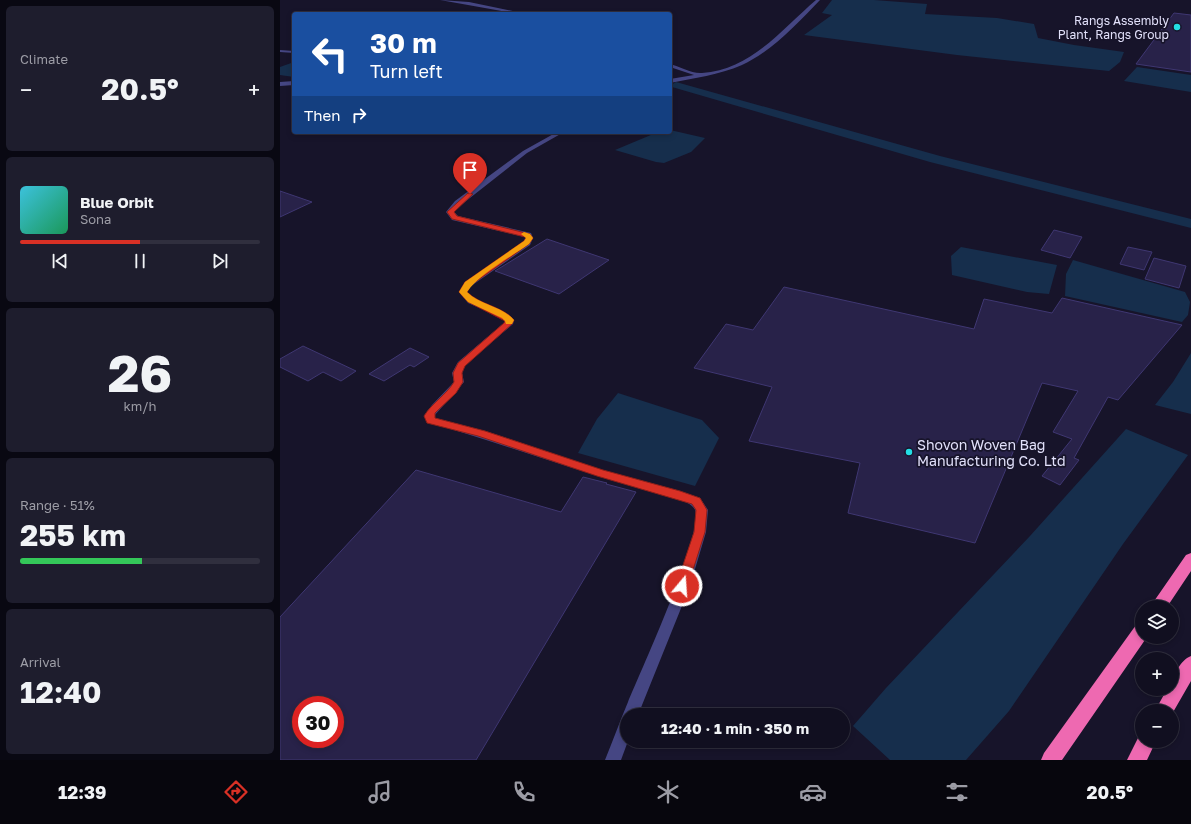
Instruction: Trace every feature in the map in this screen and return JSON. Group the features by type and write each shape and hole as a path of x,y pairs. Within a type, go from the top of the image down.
{"highway":[{"path":"1163,600 1191,559"},
{"path":"1051,760 1135,640"},
{"path":"1168,704 1191,664"},
{"path":"1137,760 1143,748"}],"street":[{"path":"442,0 469,3 515,12"},
{"path":"672,81 702,76 730,68 751,59 779,37 803,12 818,0"},
{"path":"280,51 292,52"},
{"path":"672,66 702,76"},
{"path":"280,84 292,83"},
{"path":"557,134 525,152 458,203 450,212 455,218 528,235 529,238 526,243 468,284 463,292 471,300 505,316 509,320 508,324 461,364 457,373 459,382 453,391 429,416 431,420 481,434 600,474 680,495 696,501 702,510 700,532 682,586 633,708"},
{"path":"613,760 620,742"}],"water":[{"path":"832,0 874,0 927,4 925,14 997,18 1034,24 1038,38 1124,52 1120,62 1109,71 957,55 804,35 832,15 822,13"},
{"path":"292,63 292,77 280,75 280,67"},
{"path":"1137,67 1191,75 1191,92 1124,81"},
{"path":"672,130 705,138 691,152 664,163 615,150 653,134 672,134"},
{"path":"961,247 1057,265 1049,294 1027,292 952,275 951,256"},
{"path":"1073,260 1185,292 1190,302 1188,315 1182,322 1065,296 1066,274"},
{"path":"1191,353 1191,414 1155,405 1173,382"},
{"path":"618,393 702,420 719,438 695,486 578,453 597,419"},
{"path":"1126,429 1188,455 1123,544 1009,711 966,760 890,760 853,726 886,688 1030,536"}],"building":[{"path":"1174,13 1191,15 1191,72 1136,64"},
{"path":"280,191 312,202 280,217"},
{"path":"1054,230 1082,237 1070,258 1041,250"},
{"path":"547,239 609,260 559,294 495,271"},
{"path":"1128,247 1152,252 1144,270 1120,264"},
{"path":"1154,258 1186,266 1179,288 1145,279"},
{"path":"784,287 974,329 984,299 1052,313 1062,298 1182,325 1118,400 1108,397 1074,458 1079,460 1060,485 1042,476 1072,439 1053,432 1078,391 1042,383 975,543 848,513 860,463 749,441 772,387 694,368 726,324 753,330"},
{"path":"303,346 356,371 341,381 323,372 308,381 280,367 280,359"},
{"path":"410,348 429,357 414,367 410,365 384,381 369,374"},
{"path":"416,470 561,512 583,477 636,492 476,760 280,760 280,617"}],"waterway":[{"path":"676,85 935,159 1191,224"}],"slow traffic":[{"path":"509,322 505,316 471,300 463,292 468,284 478,276 526,243 529,238 528,235 524,234"}],"place":[{"name":"Rangs Assembly Plant, Rangs Group","path":"1177,27"},
{"name":"Shovon Woven Bag Manufacturing Co. Ltd","path":"909,452"}],"route":[{"path":"470,194 458,203 450,212 455,218 528,235 529,238 526,243 468,284 463,292 471,300 505,316 509,320 508,324 461,364 457,373 459,382 453,391 432,411 429,416 431,420 481,434 600,474 680,495 696,501 702,510 700,532 682,586"}]}
